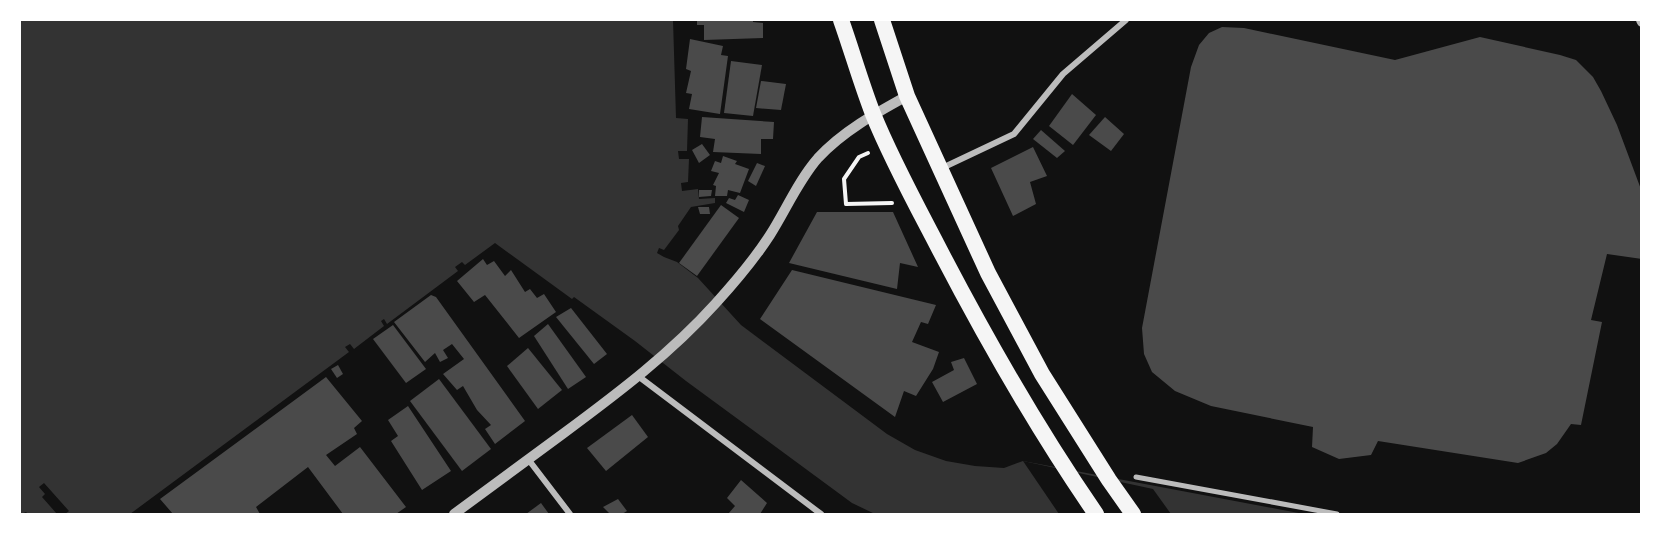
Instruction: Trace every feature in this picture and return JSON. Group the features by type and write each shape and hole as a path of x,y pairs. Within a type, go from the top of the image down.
{"highway":[{"path":"841,20 873,114 956,281 1066,471 1096,514"},
{"path":"882,20 907,96 988,273 1042,374 1133,514"}],"street":[{"path":"940,169 1014,134 1063,75 1126,20"},
{"path":"454,514 656,362 716,303 752,261 803,178 818,158 840,138 873,114 907,96"},
{"path":"638,376 821,514"},
{"path":"528,459 570,514"},
{"path":"1136,477 1337,514"}],"path":[{"path":"859,157 844,179 846,204 893,203"}],"shaded area":[{"path":"20,20 673,20 676,118 688,119 687,151 678,151 679,159 689,159 688,182 681,183 682,191 698,189 699,199 715,198 715,203 691,207 678,226 679,230 664,250 659,248 657,253 677,262 698,278 741,325 887,434 915,450 946,461 1004,468 1023,461 1304,514 875,514 852,503 635,341 495,243 465,265 462,262 455,267 458,271 387,324 384,319 381,321 384,326 354,349 350,344 345,347 349,352 130,514 65,514 69,511 44,483 39,487 45,494 42,497 57,514 28,514 26,512 21,514"}],"pier":[{"path":"1023,461 1153,489 1171,514 1059,514"}],"building":[{"path":"697,20 753,20 753,22 763,23 763,38 704,40 704,25 697,25"},
{"path":"1222,27 1244,28 1395,60 1480,37 1576,60 1593,77 1617,125 1642,192 1642,259 1607,254 1591,320 1602,322 1581,425 1571,424 1557,444 1546,453 1518,463 1378,441 1371,455 1339,459 1312,447 1313,427 1211,406 1175,391 1152,372 1144,354 1142,328 1191,67 1199,45 1209,33"},
{"path":"690,39 723,46 721,55 728,56 720,114 689,109 692,94 686,93 691,71 686,69"},
{"path":"731,61 762,65 753,116 724,113"},
{"path":"761,81 786,84 781,110 756,108"},
{"path":"1072,94 1096,115 1073,145 1049,126"},
{"path":"702,117 774,122 773,139 761,139 761,154 713,152 715,139 700,137"},
{"path":"1105,117 1124,134 1111,151 1089,135"},
{"path":"1041,130 1065,151 1057,158 1033,139"},
{"path":"702,144 710,155 699,163 692,150"},
{"path":"1033,147 1047,176 1030,182 1036,204 1013,216 991,168"},
{"path":"723,156 749,169 740,193 728,190 727,196 715,196 716,186 713,185 719,173 711,171 715,161 721,163"},
{"path":"757,163 765,166 756,186 748,181"},
{"path":"699,190 712,190 711,196 699,197"},
{"path":"738,195 749,200 744,212 726,203 729,198 735,200"},
{"path":"721,205 739,218 697,276 679,263"},
{"path":"698,207 709,207 710,214 700,214"},
{"path":"817,212 893,212 918,267 900,263 897,289 789,263"},
{"path":"483,259 487,265 494,261 505,276 511,270 525,292 530,289 537,298 544,294 556,312 519,338 485,295 474,302 457,281"},
{"path":"792,270 936,305 928,324 921,322 912,342 939,352 933,369 916,396 904,391 895,417 760,319"},
{"path":"431,295 436,297 525,421 495,444 485,429 491,425 477,410 463,386 457,390 443,374 464,359 452,344 443,350 448,358 440,362 435,353 425,362 394,322"},
{"path":"571,308 607,354 594,364 556,317"},
{"path":"548,324 586,377 568,389 534,336"},
{"path":"393,325 426,369 406,383 373,339"},
{"path":"528,348 562,390 538,409 507,366"},
{"path":"964,358 977,384 943,402 932,382 954,370 951,362"},
{"path":"338,365 343,374 337,378 331,369"},
{"path":"326,377 362,421 354,428 357,434 326,455 335,466 360,447 406,507 396,514 343,514 308,467 256,507 260,514 173,514 160,499"},
{"path":"439,379 491,449 462,471 410,401"},
{"path":"408,406 451,471 422,490 391,441 398,436 388,420"},
{"path":"632,415 648,437 606,471 587,448"},
{"path":"741,480 767,503 760,514 728,514 735,506 727,498"},
{"path":"618,499 627,511 622,514 610,514 603,507"},
{"path":"541,503 549,514 526,514"}]}
